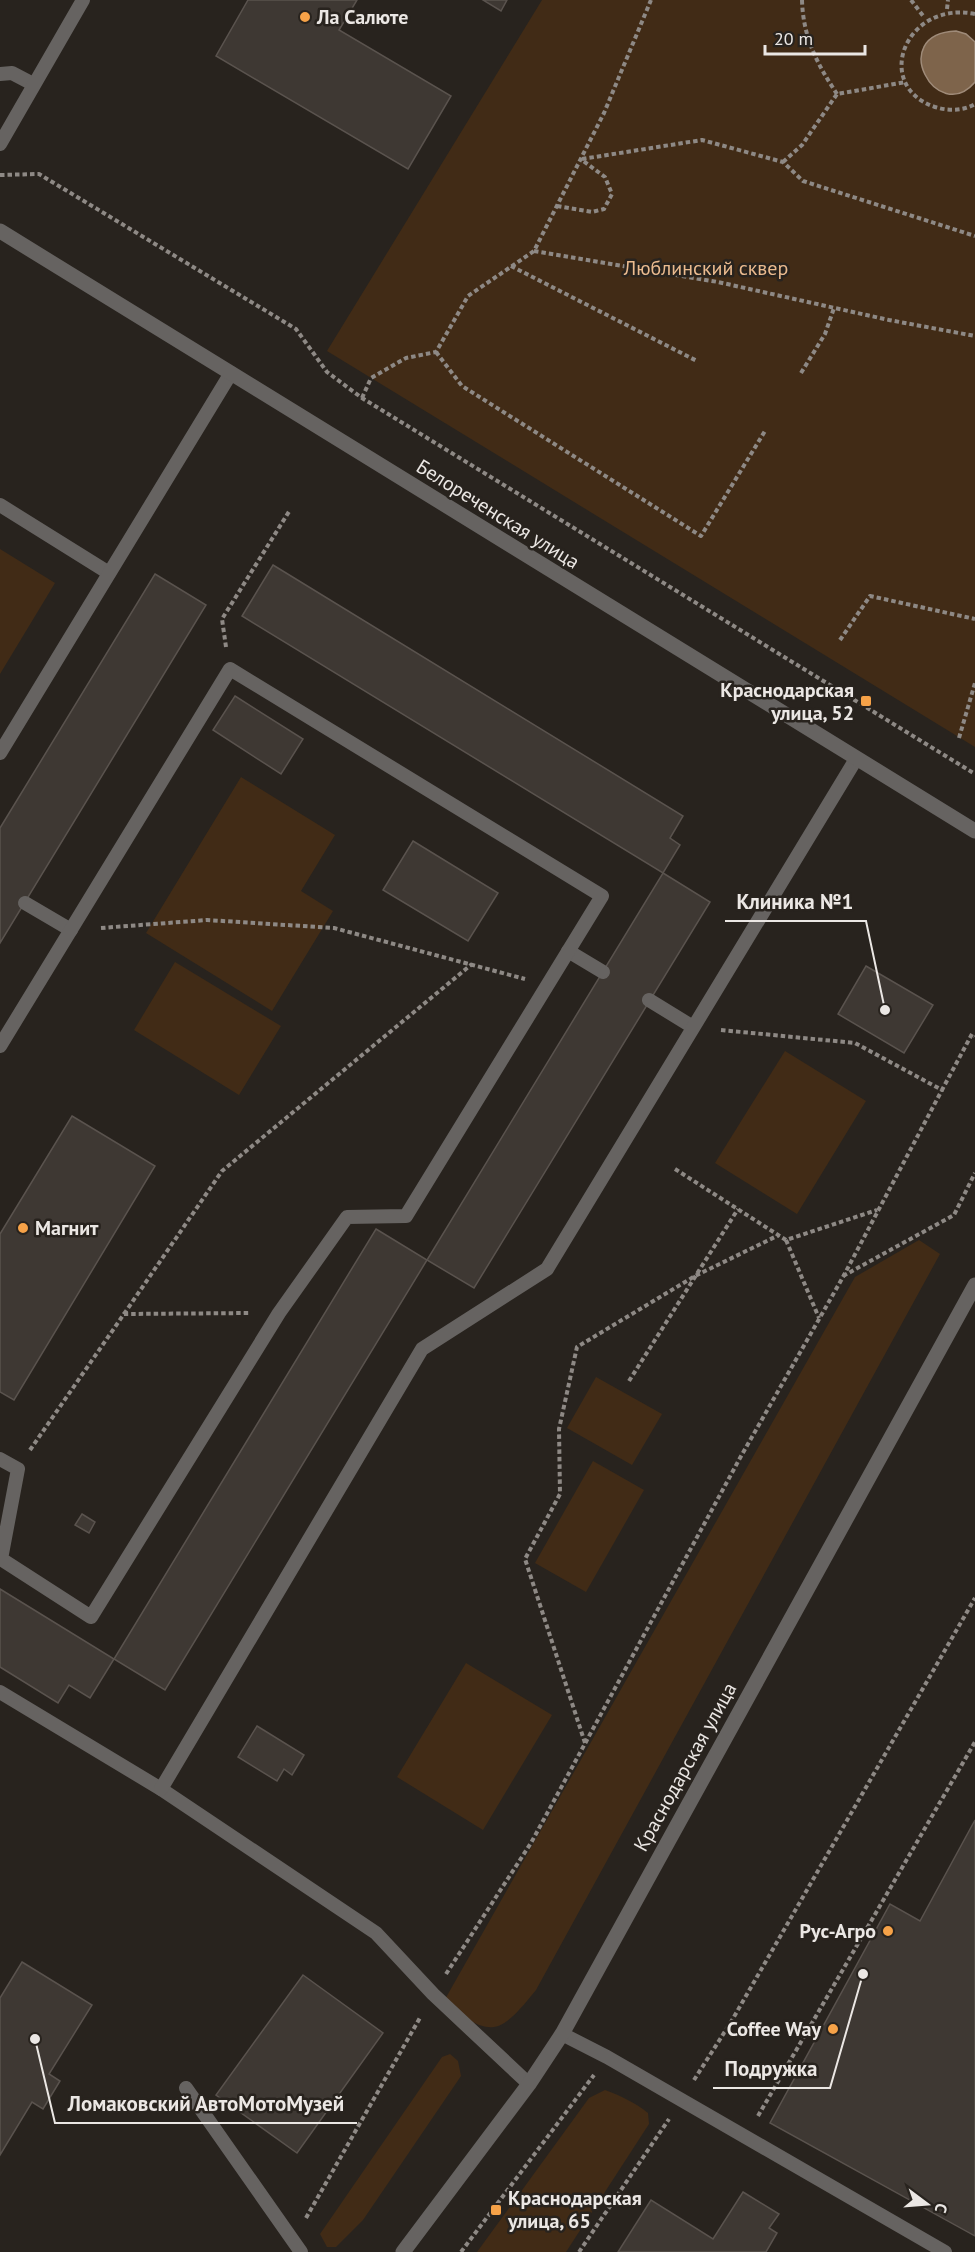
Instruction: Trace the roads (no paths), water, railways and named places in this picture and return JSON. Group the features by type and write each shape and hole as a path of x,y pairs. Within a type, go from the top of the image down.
{"street":[{"name":"Белореченская улица","path":"0,231 975,831"},
{"name":"Краснодарская улица","path":"403,2252 529,2084 562,2034 975,1285"}],"lane":[{"path":"0,144 83,0"},
{"path":"0,74 12,73 33,84"},
{"path":"0,753 231,374"},
{"path":"0,505 110,573"},
{"path":"0,1046 230,669 602,896 406,1216 347,1217 279,1313 91,1617 1,1559 18,1469 0,1459"},
{"path":"161,1789 422,1349 547,1269 856,759"},
{"path":"25,903 70,930"},
{"path":"568,951 603,972"},
{"path":"649,1000 693,1027"},
{"path":"0,1692 161,1789 376,1933 433,1994 529,2084"},
{"path":"562,2034 607,2057 945,2252"},
{"path":"186,2088 301,2252"}],"place":[{"name":"Ла Салюте","path":"305,17"},
{"name":"Краснодарская улица, 52","path":"866,701"},
{"name":"Клиника №1","path":"885,1010"},
{"name":"Магнит","path":"23,1228"},
{"name":"Рус-Агро","path":"888,1931"},
{"name":"Подружка","path":"863,1974"},
{"name":"Coffee Way","path":"833,2029"},
{"name":"Ломаковский АвтоМотоМузей","path":"35,2039"},
{"name":"Краснодарская улица, 65","path":"496,2210"}],"park label":[{"name":"Люблинский сквер","path":"706,268"}]}
